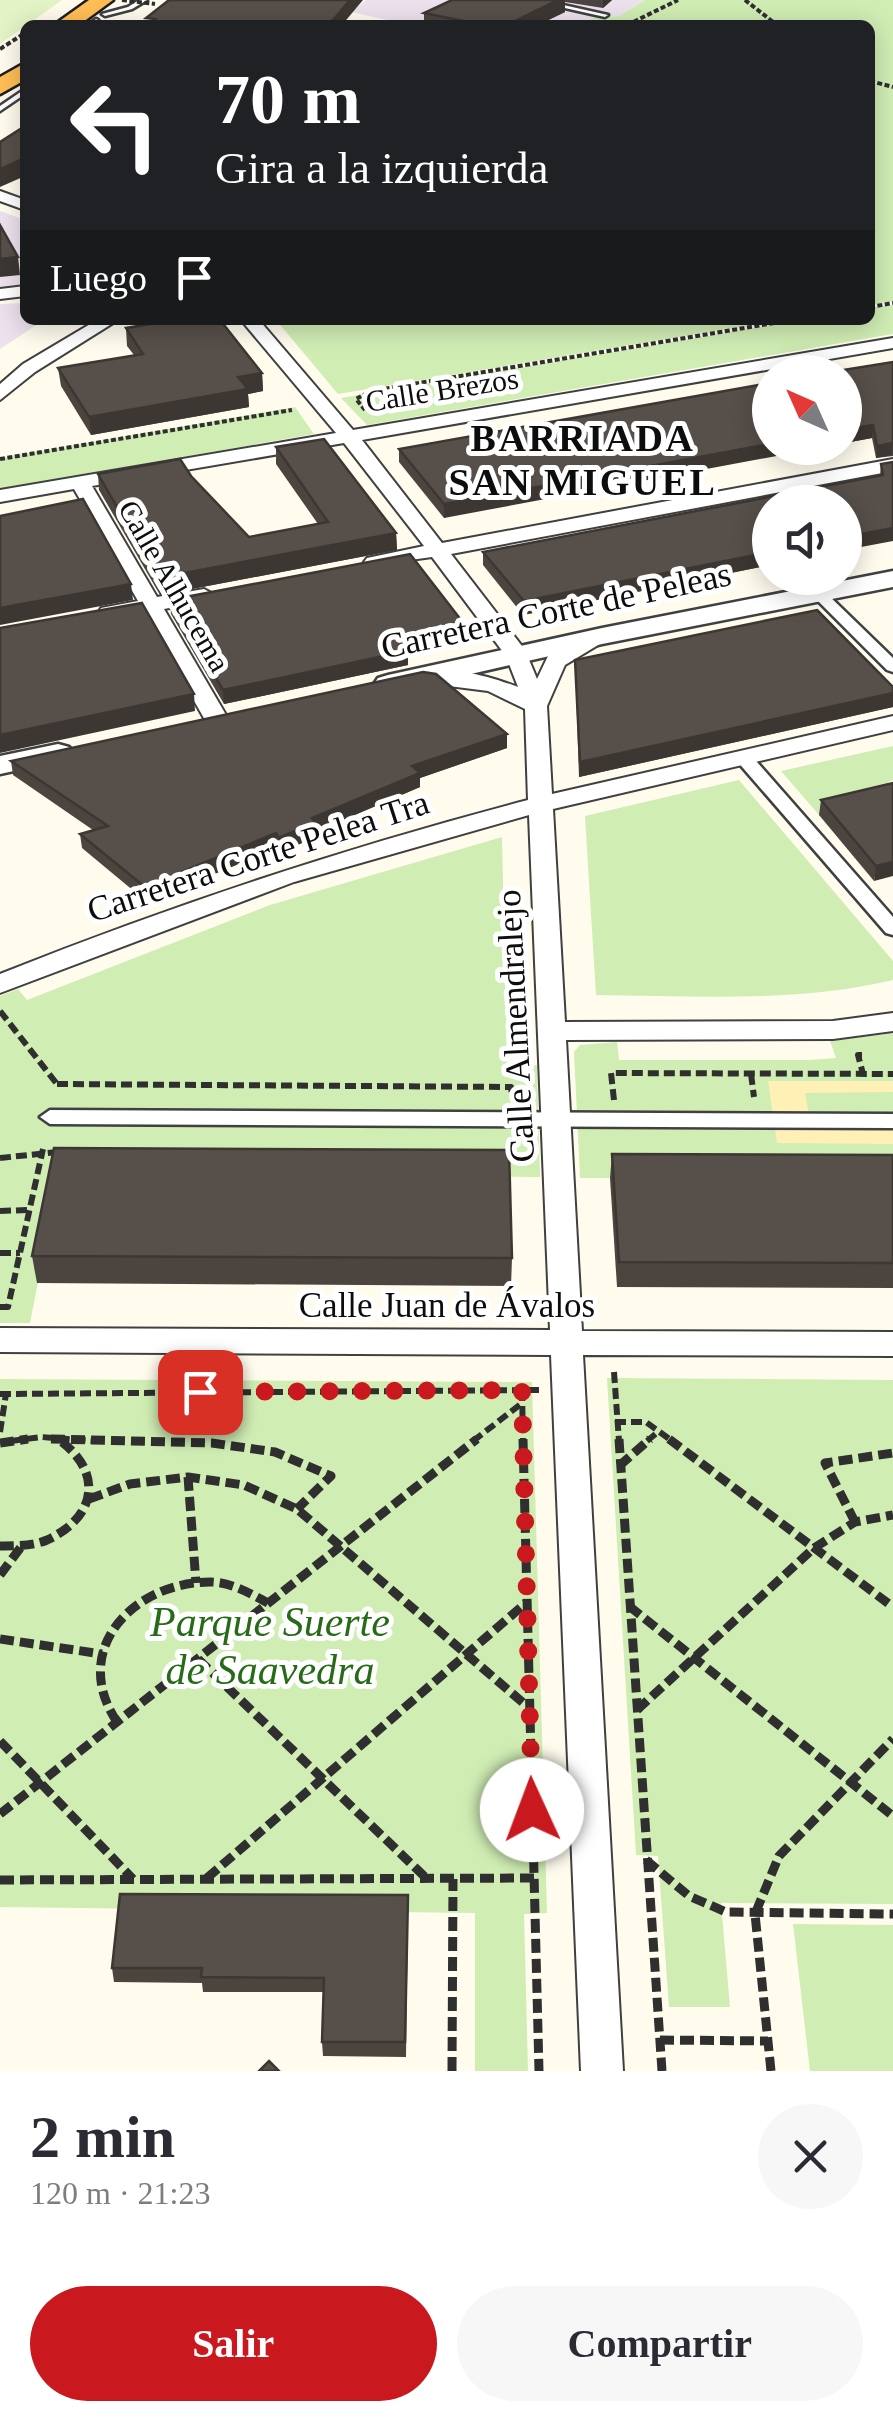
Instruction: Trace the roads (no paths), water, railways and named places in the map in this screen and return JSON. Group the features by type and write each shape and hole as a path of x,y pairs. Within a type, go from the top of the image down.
{"highway":[{"path":"81,20 105,12"}],"street":[{"path":"0,394 28,368 101,325"},
{"name":"Calle Almendralejo","path":"254,325 348,436 437,552 524,653 540,694 541,805 602,2071"},
{"name":"Calle Brezos","path":"0,496 893,343"},
{"path":"355,566 893,465"},
{"name":"Calle Alhucema","path":"80,482 82,504 226,718"},
{"name":"Carretera Corte de Peleas","path":"862,585 893,578"},
{"path":"94,616 225,591"},
{"name":"Carretera Corte de Peleas","path":"368,688 602,636 814,595"},
{"path":"820,595 893,667"},
{"path":"426,676 472,678 540,694 556,661 602,636"},
{"path":"181,728 226,718"},
{"name":"Carretera Corte Pelea Tra","path":"0,984 256,887 541,805 893,723"},
{"path":"0,765 91,746"},
{"path":"743,757 893,929"},
{"path":"552,1030 833,1030 893,1022"},
{"path":"50,1117 893,1121"},
{"name":"Calle Juan de Ávalos","path":"0,1340 893,1344"}],"lane":[{"path":"105,12 130,8 144,0"},
{"path":"532,0 605,15"}],"district":[{"name":"BARRIADA SAN MIGUEL","path":"583,460"}],"park label":[{"name":"Parque Suerte de Saavedra","path":"270,1645"}]}
